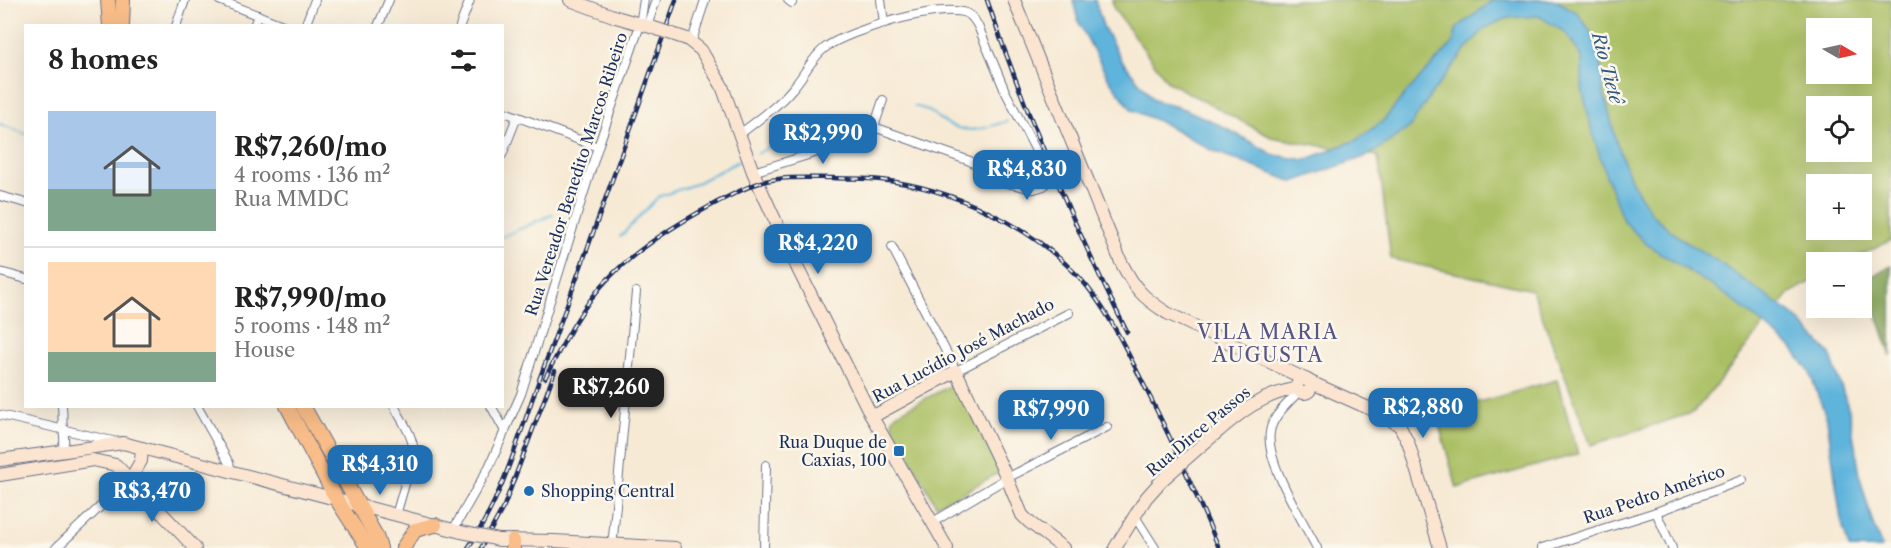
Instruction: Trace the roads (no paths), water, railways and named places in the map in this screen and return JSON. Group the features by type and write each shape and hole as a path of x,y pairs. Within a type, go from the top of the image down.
{"main road":[{"path":"108,0 110,24"},
{"path":"122,24 123,0"},
{"path":"570,0 689,40 701,50 717,75 753,172 872,417 947,548"},
{"path":"1014,0 1120,262 1132,284 1147,300 1167,313 1284,369 1302,385 1332,390 1384,415 1400,426 1408,442 1440,548"},
{"path":"956,371 1022,515 1063,548"},
{"name":"Rua Lucídio José Machado","path":"872,417 956,371"},
{"name":"Rua Dirce Passos","path":"1115,548 1134,515 1162,480 1203,444 1257,401 1270,394 1302,385"},
{"path":"288,408 338,500 376,547"},
{"path":"304,408 357,505 376,547"},
{"path":"0,460 123,443 509,543 548,541 612,547 675,548"},
{"path":"116,465 117,451 123,443"},
{"path":"131,478 141,461 142,448"},
{"path":"0,475 93,460 116,465 131,478 195,548"},
{"path":"403,548 415,530 435,525"}],"street":[{"path":"177,24 185,0"},
{"path":"219,0 237,3 280,24"},
{"path":"306,24 315,0"},
{"path":"379,24 390,0"},
{"path":"461,24 470,0"},
{"path":"644,0 647,26"},
{"name":"Rua Vereador Benedito Marcos Ribeiro","path":"457,531 505,431 531,364 598,147 656,0"},
{"path":"689,40 705,0"},
{"path":"881,0 884,23"},
{"path":"740,134 784,98 815,57 825,48 851,33 884,23 942,12 961,12 968,14 978,26 1005,91 1041,163 1046,177 1044,186 1034,189 1007,183 970,161 874,127"},
{"path":"255,24 258,15"},
{"path":"753,172 863,138 874,127 883,100"},
{"path":"504,112 598,147"},
{"path":"504,149 517,117"},
{"path":"0,196 24,202"},
{"path":"892,247 956,371"},
{"path":"0,272 24,278"},
{"path":"612,547 636,292"},
{"name":"Rua Lucídio José Machado","path":"956,371 1069,312"},
{"path":"1302,385 1275,418 1270,432 1270,447 1275,465 1317,548"},
{"path":"58,453 64,444 65,434 62,408"},
{"path":"197,408 229,462 231,471"},
{"path":"395,408 410,434 414,453 396,515"},
{"path":"492,408 505,431"},
{"path":"0,415 123,443"},
{"path":"933,522 1007,478 1107,427"},
{"path":"764,548 766,465"},
{"path":"56,548 131,478"},
{"name":"Rua Pedro Américo","path":"1542,548 1656,512 1742,480"},
{"path":"1656,512 1672,548"},
{"path":"1134,515 1155,548"}],"water":[{"path":"1073,0 1095,0 1103,26 1122,61 1154,100 1187,110 1222,126 1274,155 1305,160 1356,140 1383,121 1453,43 1457,28 1493,0 1556,0 1578,13 1591,32 1600,58 1603,89 1617,144 1633,184 1652,214 1677,236 1795,316 1830,354 1849,410 1861,481 1882,548 1849,548 1841,520 1827,419 1809,371 1792,348 1729,297 1646,244 1623,220 1592,132 1582,88 1582,57 1566,33 1539,16 1507,18 1485,28 1432,93 1409,128 1370,155 1293,182 1211,150 1167,125 1132,110 1108,78 1078,21"}],"waterway":[{"path":"914,106 927,110 951,126 967,130 1007,121"},
{"path":"0,124 24,133"},
{"path":"757,154 791,134"},
{"path":"620,237 658,197 695,184 739,161"},
{"path":"504,236 553,214"}],"railway":[{"path":"468,548 492,507 510,463 676,0"},
{"path":"987,0 1017,84 1051,168 1127,332"},
{"path":"545,378 580,315 606,281 630,258 657,238 714,204 750,186 779,179 869,179 908,184 962,200 1014,226 1059,258 1079,277 1106,313 1128,352 1172,442 1219,548"},
{"path":"481,548 504,506 555,371"}],"place":[{"name":"Rua Duque de Caxias, 100","path":"899,451"},
{"name":"Shopping Central","path":"529,491"}],"district":[{"name":"VILA MARIA AUGUSTA","path":"1268,344"}],"water label":[{"name":"Rio Tietê","path":"1607,68"}]}
